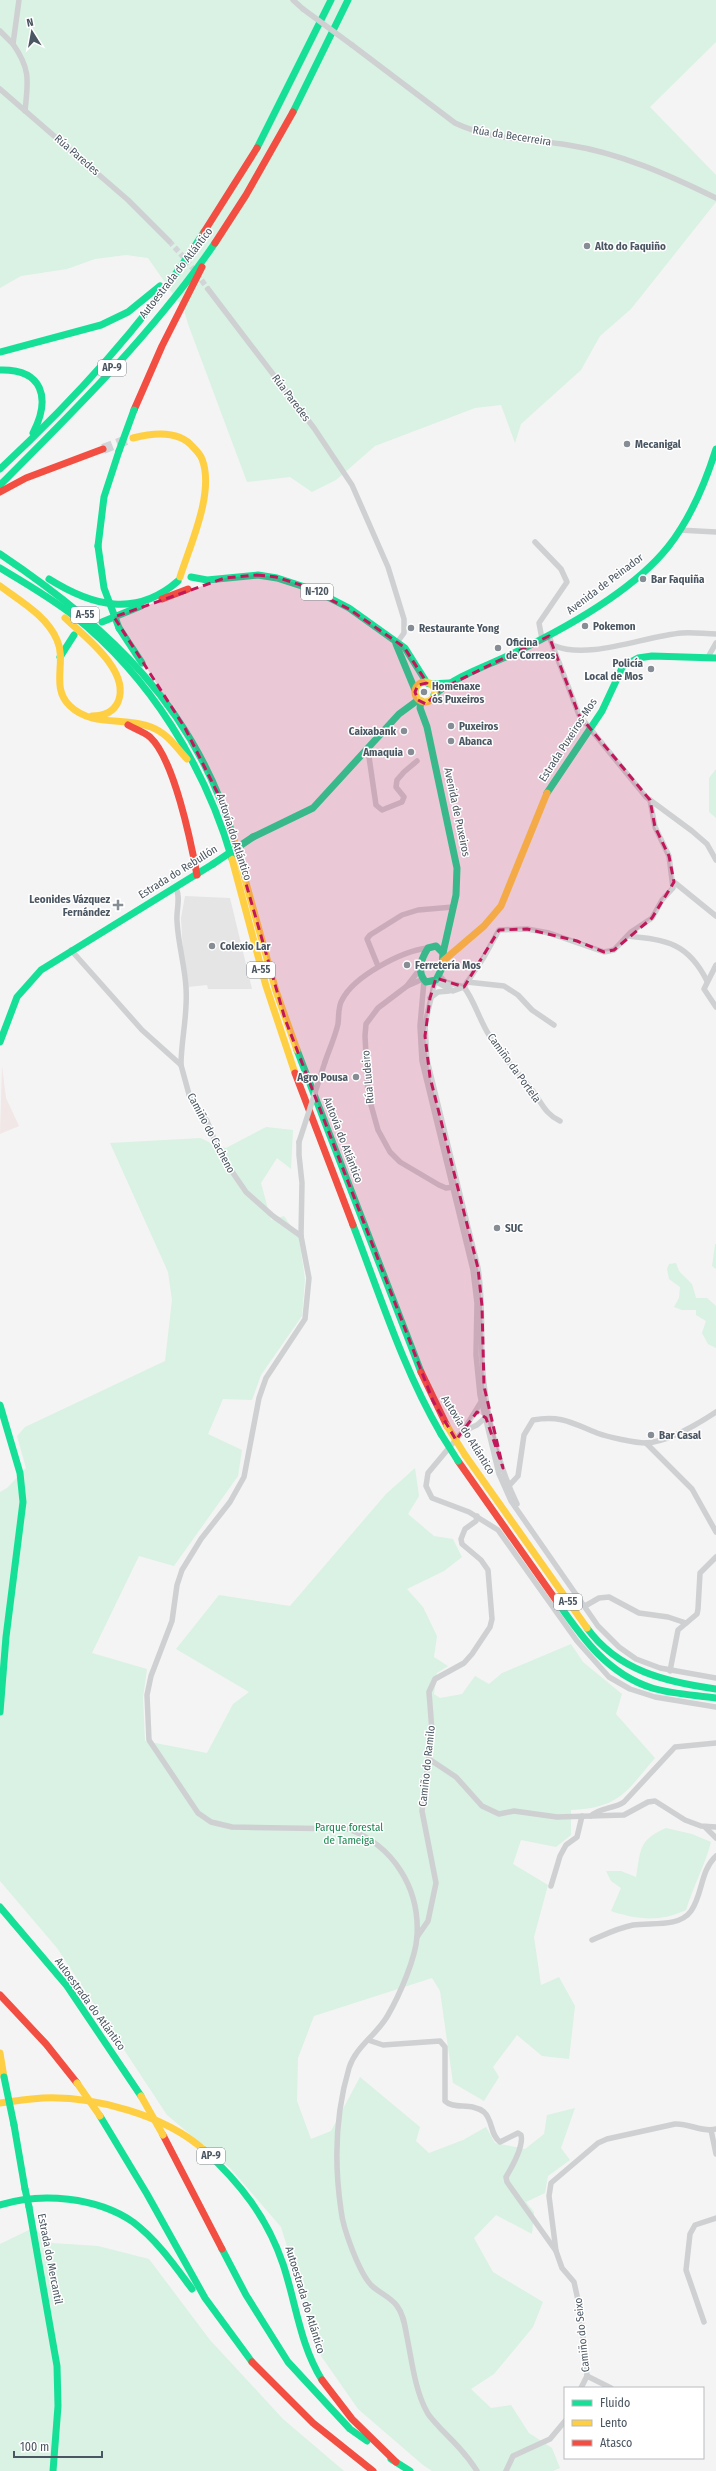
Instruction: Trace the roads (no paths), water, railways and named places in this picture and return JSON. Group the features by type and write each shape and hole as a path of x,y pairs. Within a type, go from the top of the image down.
{"main road":[{"name":"Autoestrada do Atlántico","path":"0,469 44,428 97,372 181,268 256,150 331,0"},
{"name":"Autoestrada do Atlántico","path":"0,485 136,342 215,242 253,184 278,140 348,0"},
{"path":"155,683 119,628 105,594 98,561 98,520 107,482 120,451 134,410 162,346 215,242"},
{"path":"0,352 20,345 89,329 114,319 142,302 181,268"},
{"path":"0,370 16,370 26,373 38,385 44,399 43,416 22,448"},
{"path":"133,438 151,433 176,435 189,442 202,458 206,482 202,505 188,552 171,580 141,606"},
{"path":"0,492 26,478 103,449"},
{"name":"Avenida de Peinador","path":"432,697 453,683 580,618 658,558 679,530 710,471 716,449"},
{"path":"3,556 18,561 85,599 124,604 162,596 179,579 188,558 188,552"},
{"name":"Autovía do Atlántico","path":"3,556 53,589 99,626 155,683 185,728 223,804 286,1018 422,1378 447,1426 465,1455 588,1630 606,1650 631,1669 646,1675 675,1684 716,1689"},
{"name":"Autovía do Atlántico","path":"0,568 51,600 94,633 148,691 174,727 199,772 222,828 257,957 282,1037 410,1373 426,1408 458,1461 554,1598 590,1646 617,1671 652,1688 716,1698"},
{"name":"N-120","path":"179,579 186,575 192,577 225,578 256,575 276,577 301,585 367,620 396,644 409,651 428,683 434,690 432,697"},
{"path":"192,577 193,588"},
{"name":"N-120","path":"193,588 225,578"},
{"path":"179,579 181,588 193,588"},
{"path":"0,586 44,622 55,636 59,648 58,677 62,694 69,705 94,720 123,722 152,728 161,732 199,772"},
{"path":"102,622 141,606 193,588"},
{"path":"51,600 113,666 121,685 119,700 113,709 96,716 82,714"},
{"path":"55,636 64,640 73,637 62,651 58,663"},
{"name":"N-120","path":"396,644 420,700"},
{"name":"Estrada Puxeiros-Mos","path":"438,951 457,947 484,926 501,906 548,790 590,728 608,698 623,666 631,661 652,656 712,658"},
{"path":"415,690 418,685 428,683"},
{"name":"Avenida de Peinador","path":"428,683 453,683"},
{"path":"420,700 432,697"},
{"name":"Avenida de Puxeiros","path":"427,727 432,697"},
{"name":"Avenida de Puxeiros","path":"420,700 420,708 427,727 456,856 457,881 453,907 445,939 438,951 437,978"},
{"name":"Estrada do Rebullón","path":"0,1042 12,1008 22,988 41,970 71,950 197,875 253,837 313,808 403,710 420,700"},
{"path":"123,722 140,730 158,747 167,766 191,842 197,875"},
{"name":"N-120","path":"438,951 448,926"},
{"path":"445,939 450,946 457,947"},
{"path":"437,978 429,983 423,980 420,969 421,960 438,951 457,947"},
{"path":"0,1405 20,1474 24,1502 6,1638 0,1712"},
{"path":"516,1554 533,1568"},
{"path":"554,1598 577,1641"},
{"name":"Autoestrada do Atlántico","path":"0,1907 67,1986 141,2096 163,2135 246,2296 288,2362 350,2429 410,2471"},
{"path":"0,1995 46,2044 100,2116 147,2194 189,2272 227,2331 288,2402 339,2447 373,2471"},
{"name":"Estrada do Mercantil","path":"0,2053 58,2366 58,2406 53,2471"},
{"name":"Autoestrada do Atlántico","path":"0,2103 50,2097 105,2102 163,2123 184,2135 216,2160 248,2195 270,2232 285,2270 309,2356 325,2385 346,2414 396,2462"},
{"path":"0,2205 29,2198 58,2198 93,2203 135,2223 165,2252 197,2295 216,2314"}],"street":[{"path":"13,44 20,0"},
{"name":"Rúa da Becerreira","path":"293,0 455,123 468,129 496,136 568,145 608,153 675,178 716,198"},
{"path":"0,31 13,44 24,60 27,71 25,111"},
{"name":"Rúa Paredes","path":"0,89 128,200 169,241"},
{"name":"Rúa Paredes","path":"208,289 314,428 352,485 388,568 404,619 404,633 396,644"},
{"path":"679,530 716,532"},
{"path":"535,542 561,569 567,582 539,623 545,637 555,646 568,652 683,633 716,634"},
{"path":"712,658 716,643"},
{"path":"555,646 573,703 579,715 650,800 707,844 716,860"},
{"path":"365,752 369,757 376,804 382,810 402,802 404,797 396,787 397,780 418,761"},
{"path":"430,998 438,992 453,990 466,985 499,930 527,929 549,933 604,952 614,950 628,936 652,918 662,900 673,888 674,882 669,856 655,827 650,800"},
{"path":"674,882 716,916"},
{"name":"Camiño do Cacheno","path":"176,888 179,897 177,919 179,950 187,990 186,1016 181,1046 181,1066 190,1098 207,1121 220,1154 246,1192 273,1216 301,1236"},
{"path":"378,966 368,946 367,939 370,935 402,915 418,910 453,907"},
{"path":"628,936 675,945 691,955 698,963 707,981"},
{"path":"71,950 142,1030 181,1066"},
{"path":"438,951 410,953 378,966 341,1001 337,1025 299,1142 298,1155 302,1182 301,1236 309,1278 305,1319 266,1378 259,1398 244,1477 239,1488 201,1538 182,1570 177,1585 172,1621 151,1676 147,1696 149,1740 198,1813 211,1822 232,1827 348,1829 366,1836 387,1851 400,1870 416,1910 417,1937 402,1990 379,2029 357,2051 350,2067 336,2126 336,2156 344,2225 365,2276 371,2285 397,2306 403,2319 420,2396 428,2414 469,2458 477,2471"},
{"path":"410,953 420,956 421,960"},
{"path":"716,965 713,975 707,981 704,989 716,1007"},
{"name":"Rúa Ludeiro","path":"420,969 407,986 378,1008 366,1024 366,1060 371,1110 382,1140 400,1162 439,1185 455,1187"},
{"path":"437,978 445,982 466,985 504,986 518,995 532,1010 554,1025"},
{"path":"437,978 453,990"},
{"path":"437,978 430,998 425,1024 427,1060 476,1287 476,1355 481,1402 488,1433 507,1488 524,1519 578,1594 598,1626 619,1648 636,1659 670,1671 716,1678"},
{"path":"423,980 420,1026 421,1056 429,1097 478,1268 482,1321 484,1386 507,1488"},
{"name":"Rúa Ludeiro","path":"407,986 423,980"},
{"name":"Camiño da Portela","path":"466,985 489,1035 512,1069 533,1091 544,1110 560,1121"},
{"path":"482,1321 479,1353 485,1418 503,1468"},
{"path":"481,1402 464,1431 432,1466 426,1479 428,1492 437,1501 477,1516 491,1525 504,1537 577,1641 609,1677 630,1689 655,1697 716,1706"},
{"path":"507,1488 518,1476 524,1435 533,1420 549,1417 568,1420 599,1433 646,1443 694,1426 716,1412"},
{"path":"473,1417 485,1418"},
{"path":"464,1431 485,1418"},
{"path":"471,1428 483,1428 488,1433"},
{"path":"646,1443 692,1489 716,1532"},
{"name":"Camiño do Ramilo","path":"417,1937 428,1921 436,1883 422,1811 432,1731 429,1692 432,1682 464,1663 472,1654 490,1627 492,1619 488,1570 481,1560 462,1544 461,1539 465,1529 474,1524 477,1516"},
{"path":"474,1524 491,1525"},
{"path":"670,1671 674,1640 678,1630 696,1614 698,1609 700,1573 716,1557"},
{"path":"585,1606 599,1598 609,1597 639,1613 668,1617 686,1623"},
{"path":"591,1816 595,1812 617,1807 624,1802 675,1747 716,1743"},
{"path":"429,1759 456,1777 482,1806 499,1814 514,1811 557,1816 624,1815 648,1802 655,1801 685,1820 705,1827 716,1827"},
{"path":"551,1886 560,1856 566,1845 577,1837 582,1816"},
{"path":"705,1827 716,1838"},
{"path":"592,1940 624,1927 663,1923 687,1915 692,1909 706,1869 716,1856"},
{"path":"368,2040 382,2045 440,2041 442,2043 445,2047 445,2101 448,2105 478,2108 485,2113 496,2139 500,2142 518,2133 521,2135 515,2164 506,2177 507,2182 556,2251"},
{"name":"Camiño do Seixo","path":"582,2387 587,2376 576,2288 559,2261 556,2251 550,2187 560,2174 583,2158 598,2143 675,2124 685,2123 714,2130"},
{"path":"714,2130 716,2154"},
{"path":"704,2322 686,2270 690,2234 693,2227 716,2218"},
{"path":"587,2376 609,2387"},
{"path":"506,2471 513,2456 550,2439 564,2422"}],"tunnel":[{"path":"169,241 188,262 208,289"},
{"path":"103,449 129,439"}],"place":[{"name":"Alto do Faquiño","path":"587,246"},
{"name":"Mecanigal","path":"627,444"},
{"name":"Bar Faquiña","path":"643,579"},
{"name":"Pokemon","path":"585,626"},
{"name":"Restaurante Yong","path":"411,628"},
{"name":"Oficina de Correos","path":"498,648"},
{"name":"Policía Local de Mos","path":"651,669"},
{"name":"Homenaxe ós Puxeiros","path":"424,692"},
{"name":"Puxeiros","path":"451,726"},
{"name":"Caixabank","path":"404,731"},
{"name":"Abanca","path":"451,741"},
{"name":"Amaquia","path":"411,752"},
{"name":"Leonides Vázquez Fernández","path":"118,905"},
{"name":"Colexio Lar","path":"212,946"},
{"name":"Ferretería Mos","path":"407,965"},
{"name":"Agro Pousa","path":"356,1077"},
{"name":"SUC","path":"497,1228"},
{"name":"Bar Casal","path":"651,1435"}],"park label":[{"name":"Parque forestal de Tameiga","path":"349,1833"}]}
